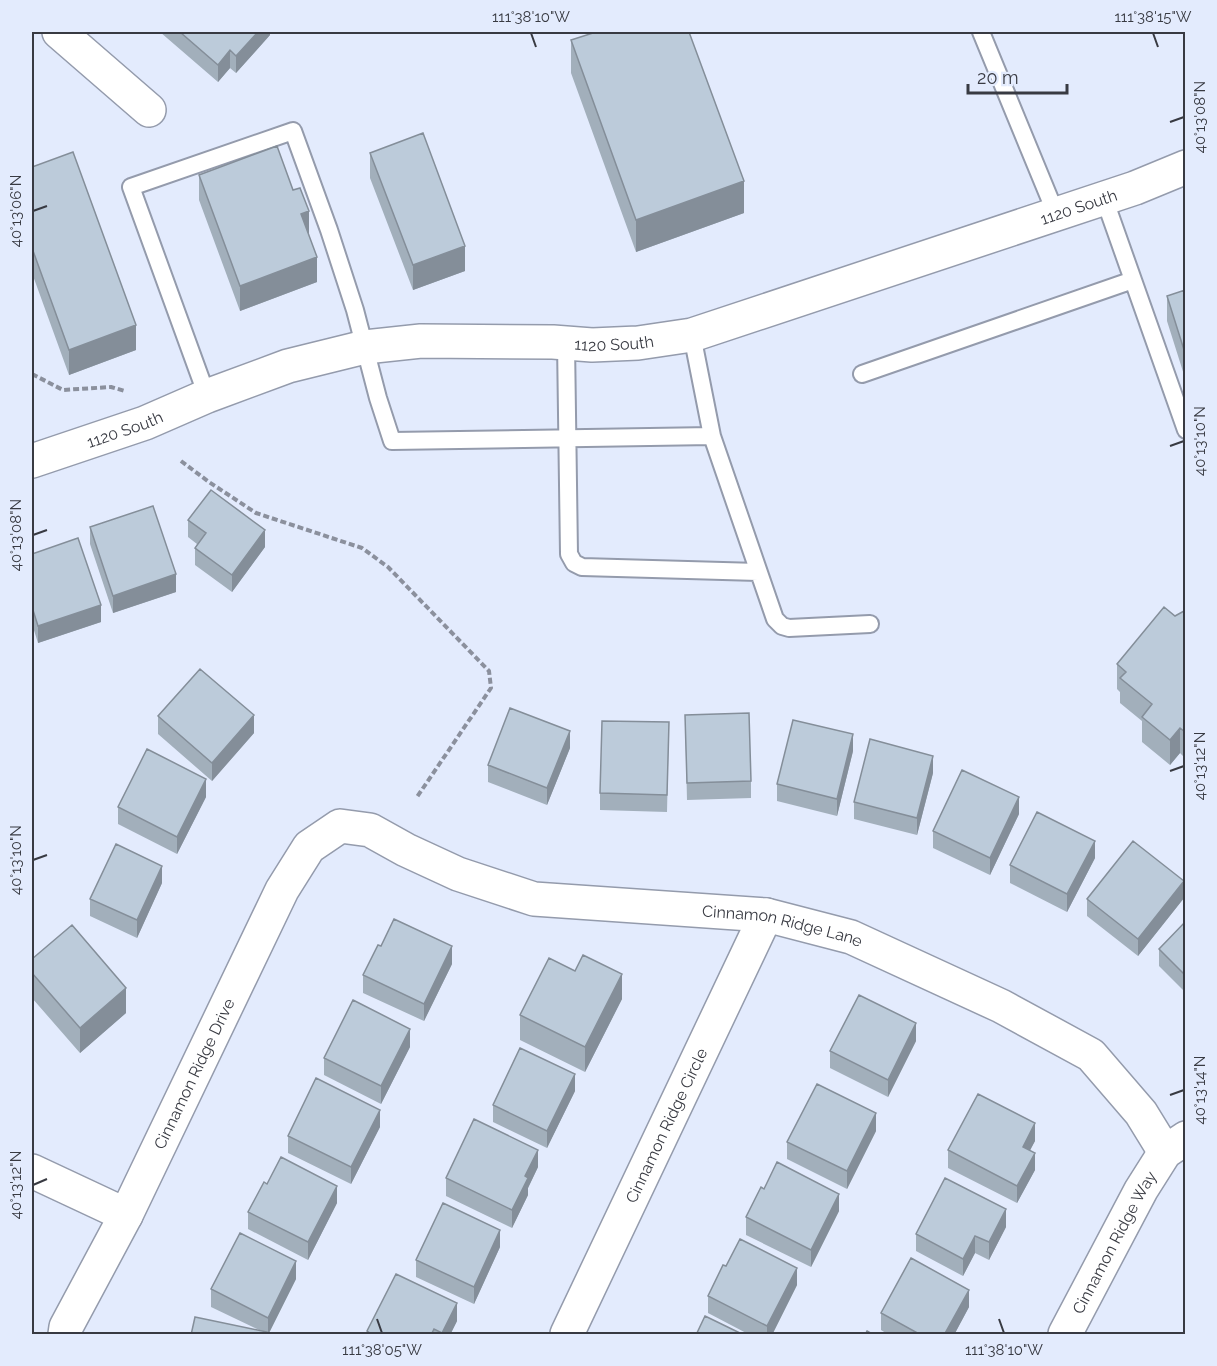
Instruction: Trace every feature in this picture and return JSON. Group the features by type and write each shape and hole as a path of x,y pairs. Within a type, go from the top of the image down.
{"street":[{"path":"59,32 149,110"},
{"name":"1120 South","path":"32,461 145,423 207,396 288,366 365,347 421,341 638,344 692,335 1135,188 1185,166"},
{"name":"Cinnamon Ridge Lane","path":"340,826 370,830 458,874 534,899 766,915 850,937 1001,1006 1091,1055 1141,1113 1175,1145"},
{"name":"Cinnamon Ridge Drive","path":"65,1335 66,1327 126,1215 282,890 309,847 340,826"},
{"name":"Cinnamon Ridge Circle","path":"567,1335 766,915"},
{"name":"Cinnamon Ridge Way","path":"1065,1335 1141,1190 1175,1145"},
{"path":"32,1171 126,1215"}],"lane":[{"path":"981,32 1056,214"},
{"path":"207,396 130,188 293,131 355,310 378,398 393,441 712,436"},
{"path":"1104,198 1185,430"},
{"path":"862,374 1133,280"},
{"path":"692,335 712,436 775,620 789,628 870,624"},
{"path":"566,343 569,554 574,563 582,567 758,572"}],"path":[{"path":"32,374 63,390 111,387 125,391"},
{"path":"181,461 256,513 362,548 388,567 489,671 491,688 417,797"}],"building":[{"path":"180,32 258,32 236,56 230,50 218,65"},
{"path":"596,32 689,32 744,181 636,220 571,40"},
{"path":"423,133 465,246 413,265 370,153"},
{"path":"277,146 293,190 300,188 309,211 301,214 317,257 240,286 199,175"},
{"path":"73,152 136,325 69,350 32,248 32,167"},
{"path":"1185,290 1185,353 1167,296"},
{"path":"211,490 265,530 232,575 195,548 206,533 188,520"},
{"path":"153,506 176,574 113,596 90,527"},
{"path":"78,538 101,605 38,626 32,607 32,554"},
{"path":"1164,607 1175,616 1185,612 1185,732 1180,728 1170,740 1142,717 1152,704 1120,678 1126,672 1117,664"},
{"path":"200,669 254,715 212,763 158,716"},
{"path":"510,708 570,731 547,788 488,765"},
{"path":"749,713 751,781 687,783 685,715"},
{"path":"793,720 853,734 837,799 777,784"},
{"path":"602,721 669,722 667,795 600,793"},
{"path":"870,739 933,756 917,818 854,802"},
{"path":"147,749 206,779 177,837 118,807"},
{"path":"962,770 1019,797 990,858 933,831"},
{"path":"1037,812 1095,841 1067,894 1010,865"},
{"path":"1133,841 1184,881 1138,939 1087,899"},
{"path":"116,844 162,866 137,920 90,899"},
{"path":"394,919 452,946 424,1004 363,975"},
{"path":"1185,922 1185,975 1159,949"},
{"path":"72,925 126,988 80,1028 32,973 32,959"},
{"path":"583,955 622,974 585,1047 520,1015 549,958 575,971"},
{"path":"859,995 916,1023 888,1080 830,1051"},
{"path":"353,1000 410,1029 381,1086 324,1058"},
{"path":"520,1048 575,1074 547,1131 493,1105"},
{"path":"316,1078 380,1110 351,1167 288,1136"},
{"path":"817,1084 876,1113 847,1171 787,1142"},
{"path":"978,1094 1035,1123 1023,1147 1035,1153 1017,1186 948,1150"},
{"path":"474,1119 538,1150 525,1176 528,1178 512,1210 446,1178"},
{"path":"281,1157 337,1186 308,1242 248,1212 264,1182 267,1184"},
{"path":"777,1162 839,1194 811,1250 746,1217 761,1187 764,1189"},
{"path":"945,1178 1006,1209 989,1242 975,1236 963,1259 916,1234"},
{"path":"443,1203 500,1230 474,1287 416,1260"},
{"path":"240,1233 296,1261 268,1318 211,1289"},
{"path":"740,1239 797,1268 767,1326 708,1296 723,1265 726,1266"},
{"path":"911,1258 969,1290 944,1335 921,1335 881,1313"},
{"path":"396,1274 457,1303 442,1333 434,1329 431,1335 373,1335 367,1331"},
{"path":"705,1316 744,1335 696,1335"},
{"path":"195,1317 267,1332 267,1335 191,1335"}]}
